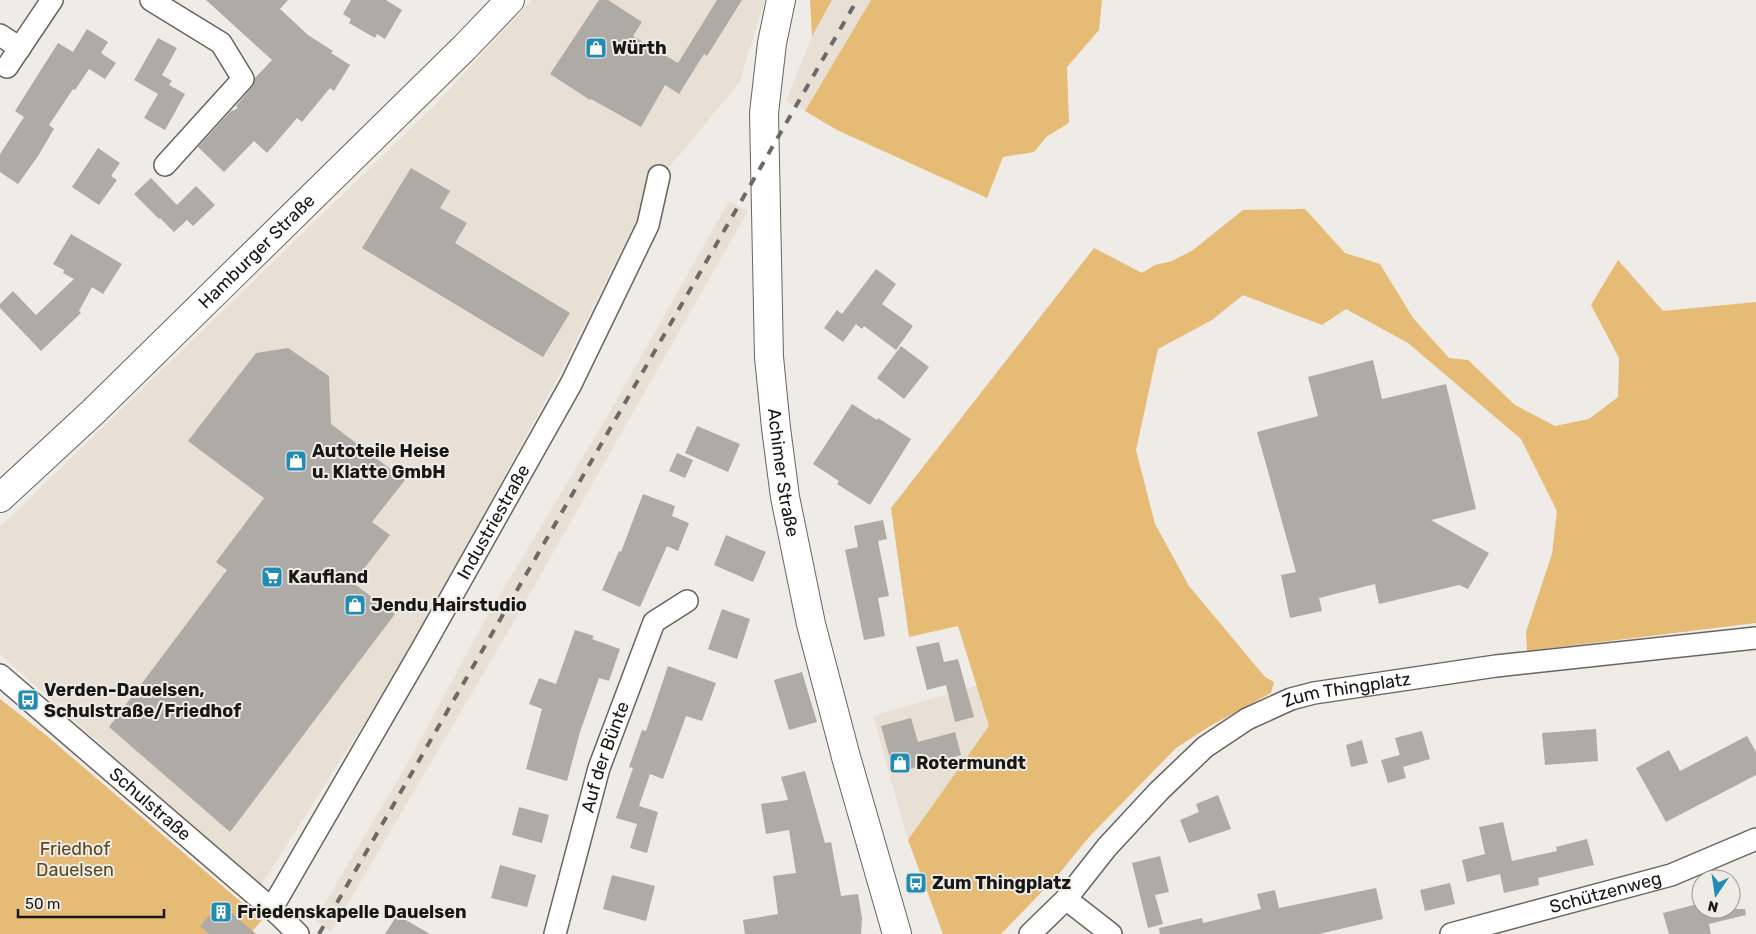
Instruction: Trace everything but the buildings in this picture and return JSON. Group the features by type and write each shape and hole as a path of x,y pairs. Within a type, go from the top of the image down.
{"main road":[{"name":"Hamburger Straße","path":"0,498 121,384 465,47 510,0"},
{"name":"Achimer Straße","path":"781,0 772,43 764,113 769,357 776,428 785,497 812,624 846,757 897,934"}],"street":[{"path":"7,68 52,0"},
{"path":"151,0 221,43 242,78 165,164"},
{"path":"0,35 20,48"},
{"name":"Industriestraße","path":"272,908 422,649 571,384 648,225 659,176"},
{"name":"Auf der Bünte","path":"555,934 599,768 654,622 687,601"},
{"name":"Zum Thingplatz","path":"1030,934 1066,899 1114,840 1205,747 1247,719 1291,699 1314,693 1496,666 1756,638"},
{"name":"Schulstraße","path":"0,675 272,908 298,934"},
{"name":"Schützenweg","path":"1451,934 1671,875 1756,839"},
{"path":"1066,899 1111,934"}],"shaded area":[{"path":"532,0 765,0 739,83 653,187 558,377 411,649 260,887 0,654 0,527 435,105"},
{"path":"832,0 871,0 805,111 786,101 812,36"},
{"path":"729,201 748,211 509,630 331,932 315,920 410,759 486,618 608,415"},
{"path":"978,685 989,726 908,840 873,716"}],"green space":[{"path":"810,0 832,0 812,36"},
{"path":"871,0 1102,0 1099,30 1067,67 1069,123 1046,137 1034,152 1003,157 987,198 837,130 805,111"},
{"path":"1305,209 1345,253 1380,264 1413,318 1449,358 1468,360 1515,405 1555,426 1589,419 1618,397 1619,358 1591,305 1618,260 1663,311 1756,302 1756,623 1527,651 1526,632 1552,554 1557,511 1521,439 1408,343 1346,309 1322,325 1243,295 1212,320 1158,349 1136,450 1155,524 1189,586 1265,677 1274,682 1271,693 1210,726 1176,748 1089,837 1058,875 1001,934 943,934 908,840 989,726 958,626 909,637 891,508 1094,248 1142,273 1155,265 1172,261 1193,250 1243,210"},
{"name":"Friedhof Dauelsen","path":"0,699 47,736 262,920 250,934 0,934"}],"railway":[{"path":"319,934 857,0"}],"place":[{"name":"Würth","path":"596,48"},
{"name":"Autoteile Heise u. Klatte GmbH","path":"296,461"},
{"name":"Kaufland","path":"272,577"},
{"name":"Jendu Hairstudio","path":"355,605"},
{"name":"Verden-Dauelsen, Schulstraße/Friedhof","path":"28,700"},
{"name":"Rotermundt","path":"900,763"},
{"name":"Zum Thingplatz","path":"916,883"},
{"name":"Friedenskapelle Dauelsen","path":"221,912"}]}
